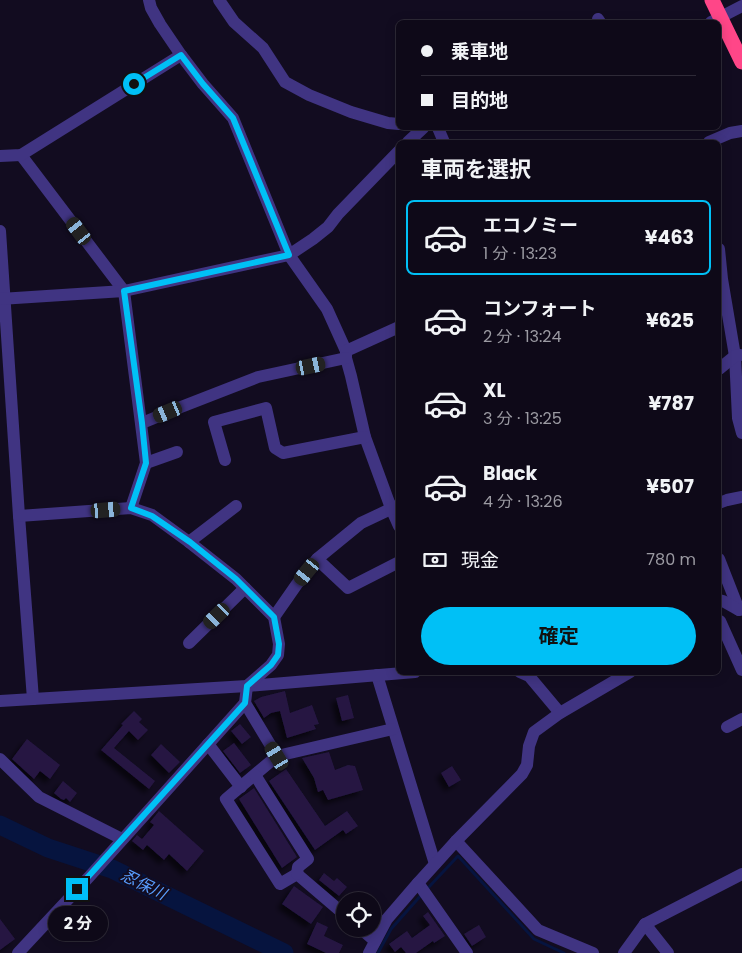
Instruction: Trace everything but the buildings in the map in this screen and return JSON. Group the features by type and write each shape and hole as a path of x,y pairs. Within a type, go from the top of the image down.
{"highway":[{"path":"712,0 716,20"},
{"path":"721,28 742,62"}],"street":[{"path":"149,0 151,8 160,24 181,55 233,118 289,255 327,309 346,354 364,437 395,507 361,523 317,559 274,617"},
{"path":"219,0 234,22 263,48 285,82 309,95 351,112 396,124"},
{"path":"716,20 742,6"},
{"path":"0,156 21,155 181,55"},
{"path":"714,140 742,130"},
{"path":"21,155 124,291 146,463 131,508"},
{"path":"3,299 124,291 289,255 328,227 338,214 396,155"},
{"path":"0,231 3,299 33,699"},
{"path":"721,283 738,355 738,418 742,433"},
{"path":"142,423 258,377 346,354 396,329"},
{"path":"721,368 738,355"},
{"path":"225,460 214,422 266,408 276,448 283,453 364,437"},
{"path":"146,463 177,452"},
{"path":"721,502 742,497"},
{"path":"190,542 236,506"},
{"path":"18,953 245,703 247,686 271,665 278,655 279,644 274,617 236,579 190,542 152,516 131,508 19,516"},
{"path":"317,559 348,588 396,564"},
{"path":"721,564 740,609"},
{"path":"189,643 245,588"},
{"path":"721,600 740,609"},
{"path":"721,620 740,609"},
{"path":"721,625 742,670"},
{"path":"0,701 247,686 396,673"},
{"path":"377,675 435,864"},
{"path":"526,675 560,713"},
{"path":"369,953 387,919 456,841 522,774 527,765 529,746 534,732 560,713 625,675"},
{"path":"245,703 277,756"},
{"path":"727,727 742,719"},
{"path":"297,874 280,884 226,799 277,756 393,729"},
{"path":"208,744 241,787"},
{"path":"0,758 39,797 122,839"},
{"path":"255,775 308,859 298,867 297,874"},
{"path":"456,841 538,930 592,953"},
{"path":"297,874 336,907"},
{"path":"624,953 645,924 741,878"},
{"path":"418,883 467,953"},
{"path":"645,924 668,953"},
{"path":"370,937 375,941"}],"waterway":[{"name":"忍保川","path":"0,825 48,848 112,869 284,953"},
{"path":"427,889 458,856 534,939 564,953"},
{"path":"378,953 391,929 423,893"}],"route":[{"path":"77,889 245,703 247,686 271,665 278,655 279,644 274,617 236,579 190,542 152,516 131,508 146,463 124,291 289,255 233,118 181,55 134,84"}]}
